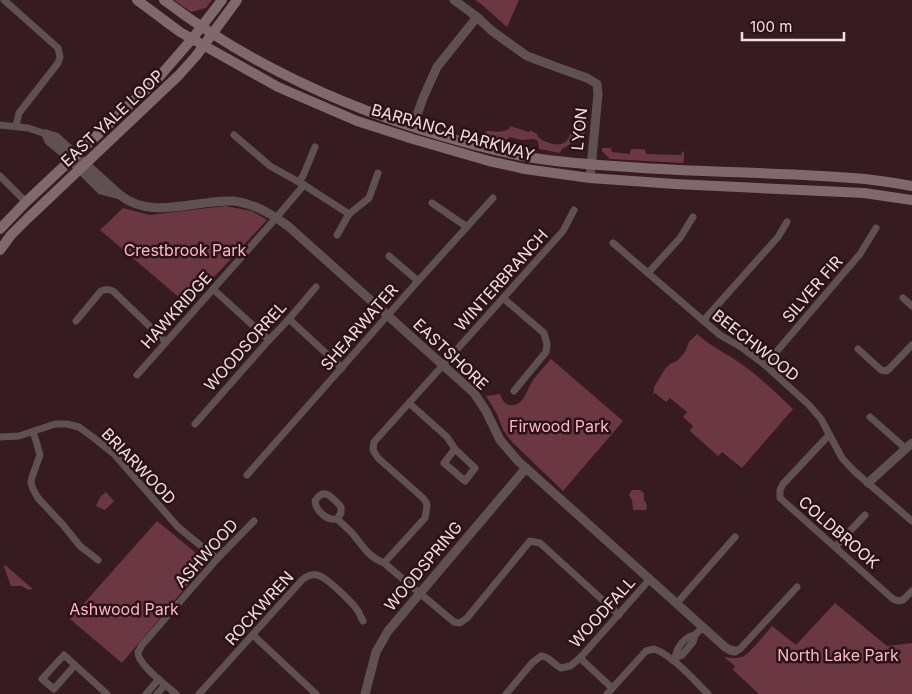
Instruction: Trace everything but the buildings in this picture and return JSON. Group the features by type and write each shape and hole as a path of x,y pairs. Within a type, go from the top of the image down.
{"main road":[{"name":"BARRANCA PARKWAY","path":"137,0 180,32 278,87 357,121 413,140 490,161 525,169 590,178 864,193 912,200"},
{"name":"BARRANCA PARKWAY","path":"164,0 190,20 213,34 264,64 316,90 360,109 481,147 534,158 591,165 675,171 826,177 912,186"},
{"name":"EAST YALE LOOP","path":"0,229 159,76 202,27 222,0"},
{"name":"EAST YALE LOOP","path":"0,250 27,218 179,76 204,46 237,0"},
{"path":"825,191 826,177"}],"street":[{"path":"4,0 58,48 60,57 58,63 19,113 16,126"},
{"path":"413,127 437,67 477,17 454,0"},
{"name":"LYON","path":"477,17 492,31 527,56 587,78 597,84 598,94 590,178"},
{"name":"EASTSHORE","path":"0,125 28,128 56,137 82,166 124,198 139,204 152,207 180,207 234,201 265,210 288,226 474,393 482,403 500,440 518,461 725,647 735,651"},
{"path":"234,135 270,166 301,183 349,214"},
{"name":"HAWKRIDGE","path":"137,375 276,218 301,183 315,147"},
{"path":"337,235 349,214 369,198 378,173"},
{"path":"0,176 26,202"},
{"name":"SHEARWATER","path":"247,475 493,198"},
{"path":"432,203 467,226"},
{"name":"WINTERBRANCH","path":"384,563 425,518 427,511 424,498 378,458 373,450 374,442 563,231 574,210"},
{"path":"648,273 680,238 693,217"},
{"path":"703,321 778,237 787,222"},
{"name":"SILVER FIR","path":"765,365 860,254 876,228"},
{"name":"BEECHWOOD","path":"612,243 720,336 741,347 765,365 809,405 821,419 842,458 854,471 912,521"},
{"path":"389,256 418,281"},
{"name":"WOODSORREL","path":"195,424 316,287"},
{"path":"76,321 101,291 106,289 113,291 166,342"},
{"path":"213,289 269,340"},
{"path":"503,298 544,333 547,344 546,352 514,391"},
{"path":"903,298 912,306"},
{"path":"289,319 342,368"},
{"path":"858,349 882,370 886,371 910,350"},
{"path":"409,403 447,437 455,449 475,468 465,481 444,463 455,449"},
{"path":"868,483 908,446 870,417"},
{"name":"BRIARWOOD","path":"0,437 19,436 54,424 79,427 114,454 178,527 217,559"},
{"path":"33,432 40,455 32,477 33,489 38,498 80,546 98,560"},
{"name":"COLDBROOK","path":"829,435 783,484 779,494 780,498 836,546 893,599 903,600 912,591"},
{"name":"WOODSPRING","path":"365,694 376,652 390,627 526,468"},
{"path":"836,546 865,515"},
{"path":"337,519 374,559 384,563 454,622 460,622 467,618 530,541 540,543 619,615"},
{"name":"ASHWOOD","path":"176,694 143,665 139,659 138,652 217,559 254,521"},
{"path":"677,603 735,537"},
{"name":"ROCKWREN","path":"199,694 302,580 312,575 322,576 340,592 357,609 363,621"},
{"name":"WOODFALL","path":"506,694 538,657 545,656 561,668 570,666 580,658 650,580"},
{"path":"735,651 740,649 797,587"},
{"path":"674,659 676,650 688,636 695,635 703,627"},
{"path":"253,635 316,694"},
{"path":"606,694 643,654 650,649 658,650 674,659 708,694"},
{"path":"75,665 54,689 42,679 64,655 107,694"},
{"path":"580,658 612,688"},
{"path":"146,694 159,679"},
{"path":"157,694 165,685"}],"green space":[{"path":"174,0 212,0 206,8 191,12"},
{"path":"475,0 519,0 507,27"},
{"path":"578,118 587,118 584,137 583,135 576,136 572,143 562,149 560,153 539,149 538,141 534,139 522,140 510,137 504,142 483,134 488,131 503,131 509,129 510,126 529,132 530,130 549,143 562,144 568,139 573,123"},
{"path":"602,148 611,148 612,152 630,154 631,149 644,149 646,154 681,155 683,151 684,158 683,163 610,159 602,151"},
{"name":"Crestbrook Park","path":"225,206 252,211 267,220 188,305 100,230 123,208 150,215"},
{"path":"697,334 750,370 793,409 742,468 722,452 718,456 690,431 693,426 683,417 687,412 670,398 666,402 655,393 653,395 654,387 665,369 678,360 685,352 689,342"},
{"name":"Firwood Park","path":"551,359 623,421 563,491 512,442 503,430 497,414 486,396 500,394 504,401 510,405 519,403 533,380"},
{"path":"632,490 640,490 645,494 644,501 646,502 647,509 633,510 632,500 629,495"},
{"path":"106,492 114,501 105,510 96,506 100,497"},
{"name":"Ashwood Park","path":"157,521 207,562 122,663 70,619"},
{"path":"5,565 33,589 29,590 21,586 11,586 4,567"},
{"name":"North Lake Park","path":"835,603 887,646 912,643 912,694 759,694 733,670 735,666 724,657 737,658 744,656 772,626 796,645"}]}
